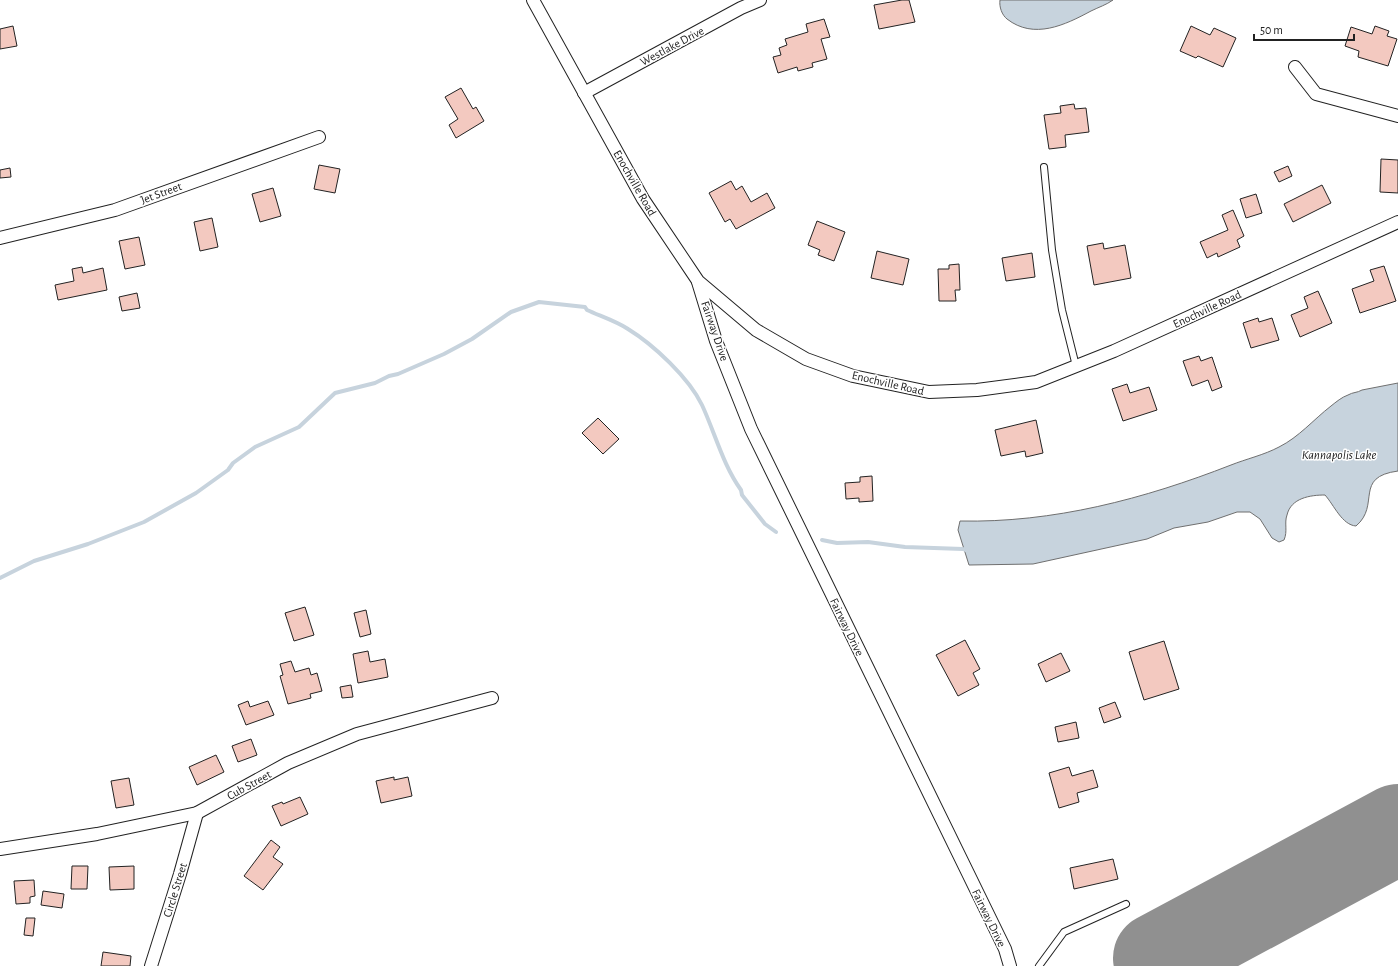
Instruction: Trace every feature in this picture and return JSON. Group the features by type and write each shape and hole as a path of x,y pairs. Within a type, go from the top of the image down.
{"street":[{"name":"Enochville Road","path":"533,0 643,199 698,281 756,330 806,360 853,376 929,392 977,390 1036,382 1114,351 1398,222"},
{"name":"Westlake Drive","path":"584,93 741,8 760,0"},
{"path":"1295,67 1316,94 1398,116"},
{"name":"Jet Street","path":"0,238 115,210 319,137"},
{"name":"Fairway Drive","path":"698,281 716,341 752,429 1005,949 1010,966"},
{"name":"Cub Street","path":"0,849 97,834 197,813 288,763 358,734 492,698"},
{"name":"Circle Street","path":"151,966 180,874 197,813"}],"lane":[{"path":"1044,167 1052,250 1062,310 1076,366"},
{"path":"1039,966 1064,932 1126,904"}],"water":[{"path":"1000,0 1113,0 1060,25 1049,28 1028,29 1007,19 1001,11"},
{"name":"Kannapolis Lake","path":"1398,383 1398,471 1384,474 1376,479 1372,486 1367,509 1363,518 1356,526 1351,525 1342,518 1325,495 1313,496 1297,501 1289,509 1286,518 1286,533 1284,540 1279,542 1272,538 1260,519 1250,512 1237,512 1208,522 1174,528 1147,539 1033,564 969,565 958,530 960,521 995,521 1064,513 1132,498 1165,488 1261,455 1279,447 1306,428 1339,400 1352,393"}],"building":[{"path":"909,0 915,22 879,29 874,5"},
{"path":"824,19 830,37 821,39 827,59 812,63 813,67 798,71 797,67 778,73 773,57 781,55 779,48 787,45 785,39 808,32 806,24"},
{"path":"13,26 17,46 0,49 0,29"},
{"path":"1191,26 1210,35 1214,28 1236,38 1223,67 1198,56 1196,58 1180,51"},
{"path":"1375,26 1389,31 1387,36 1397,39 1388,66 1358,57 1359,51 1345,46 1351,27 1372,34"},
{"path":"461,88 473,109 476,107 484,121 456,138 449,125 458,119 445,97"},
{"path":"1074,104 1075,109 1086,108 1089,132 1065,135 1066,147 1049,149 1044,115 1061,113 1060,106"},
{"path":"1381,159 1398,160 1398,193 1380,192"},
{"path":"319,165 340,169 335,193 314,189"},
{"path":"1288,166 1292,176 1279,182 1274,172"},
{"path":"10,168 11,177 0,178 0,170"},
{"path":"731,181 736,190 742,186 751,202 767,193 775,208 736,229 730,219 725,222 709,193"},
{"path":"1322,185 1331,203 1293,222 1284,204"},
{"path":"273,188 281,216 260,222 252,194"},
{"path":"1256,194 1262,213 1246,218 1240,199"},
{"path":"1233,210 1244,236 1237,240 1240,247 1218,257 1217,253 1207,258 1200,242 1228,230 1222,215"},
{"path":"212,218 218,247 200,251 194,222"},
{"path":"817,221 845,232 834,261 818,255 820,250 808,245"},
{"path":"139,237 145,265 125,269 119,241"},
{"path":"1103,243 1104,249 1125,245 1131,278 1094,285 1087,246"},
{"path":"877,251 909,259 903,285 871,278"},
{"path":"1032,253 1035,277 1006,281 1002,258"},
{"path":"959,264 960,290 955,290 956,301 939,301 938,269 949,269 949,265"},
{"path":"1384,266 1396,301 1360,313 1352,289 1374,281 1370,270"},
{"path":"82,267 83,273 103,268 107,290 58,300 55,285 74,281 72,269"},
{"path":"1318,291 1332,323 1300,337 1291,315 1308,308 1304,297"},
{"path":"137,293 140,308 122,311 119,297"},
{"path":"1258,318 1259,322 1272,318 1279,340 1251,348 1243,323"},
{"path":"1199,356 1201,361 1212,357 1222,387 1212,391 1208,380 1192,386 1183,361"},
{"path":"1127,384 1130,393 1149,387 1157,410 1123,421 1112,389"},
{"path":"598,418 619,439 603,454 582,433"},
{"path":"1036,420 1043,453 1026,457 1025,451 1001,456 995,430"},
{"path":"872,476 873,501 859,502 859,498 846,499 845,483 860,482 860,477"},
{"path":"305,607 314,635 294,641 285,613"},
{"path":"366,610 371,634 360,637 354,613"},
{"path":"965,640 980,669 973,673 979,685 958,696 936,655"},
{"path":"1164,641 1179,689 1144,700 1129,652"},
{"path":"368,651 370,662 385,659 388,677 358,683 353,654"},
{"path":"1061,653 1070,671 1046,682 1038,664"},
{"path":"291,661 295,672 309,668 311,675 317,673 322,691 310,694 311,698 288,704 280,676 283,675 280,664"},
{"path":"351,685 353,697 342,698 340,687"},
{"path":"248,701 250,707 268,701 274,715 246,725 238,705"},
{"path":"1115,702 1121,717 1104,723 1099,708"},
{"path":"1076,722 1079,738 1058,742 1055,727"},
{"path":"251,739 257,755 238,762 232,746"},
{"path":"216,755 224,772 197,785 189,767"},
{"path":"1069,767 1072,776 1093,770 1098,787 1077,793 1079,802 1059,808 1049,773"},
{"path":"394,777 394,780 408,777 412,796 381,803 376,781"},
{"path":"129,778 134,805 116,808 111,781"},
{"path":"300,797 308,814 281,826 272,806 282,802 283,804"},
{"path":"271,840 280,847 273,857 283,864 263,890 244,876"},
{"path":"1113,859 1118,879 1074,889 1070,868"},
{"path":"72,866 88,866 87,889 71,889"},
{"path":"134,866 134,889 110,890 109,867"},
{"path":"34,880 35,896 30,897 30,903 16,904 14,881"},
{"path":"43,891 64,894 62,908 41,905"},
{"path":"26,918 35,918 33,936 24,935"},
{"path":"103,952 131,956 130,966 101,966"}],"waterway":[{"path":"0,578 34,561 88,544 144,522 196,493 228,470 233,463 255,447 299,427 335,393 375,383 444,354 472,339 511,312 539,302 585,307 587,310 628,329 649,344 670,363 689,384 702,405 724,460 741,490 742,495 765,524 776,532"},
{"path":"822,540 837,543 868,542 905,547 963,549 968,551"}],"runway":[{"path":"1158,958 1398,829"}]}
